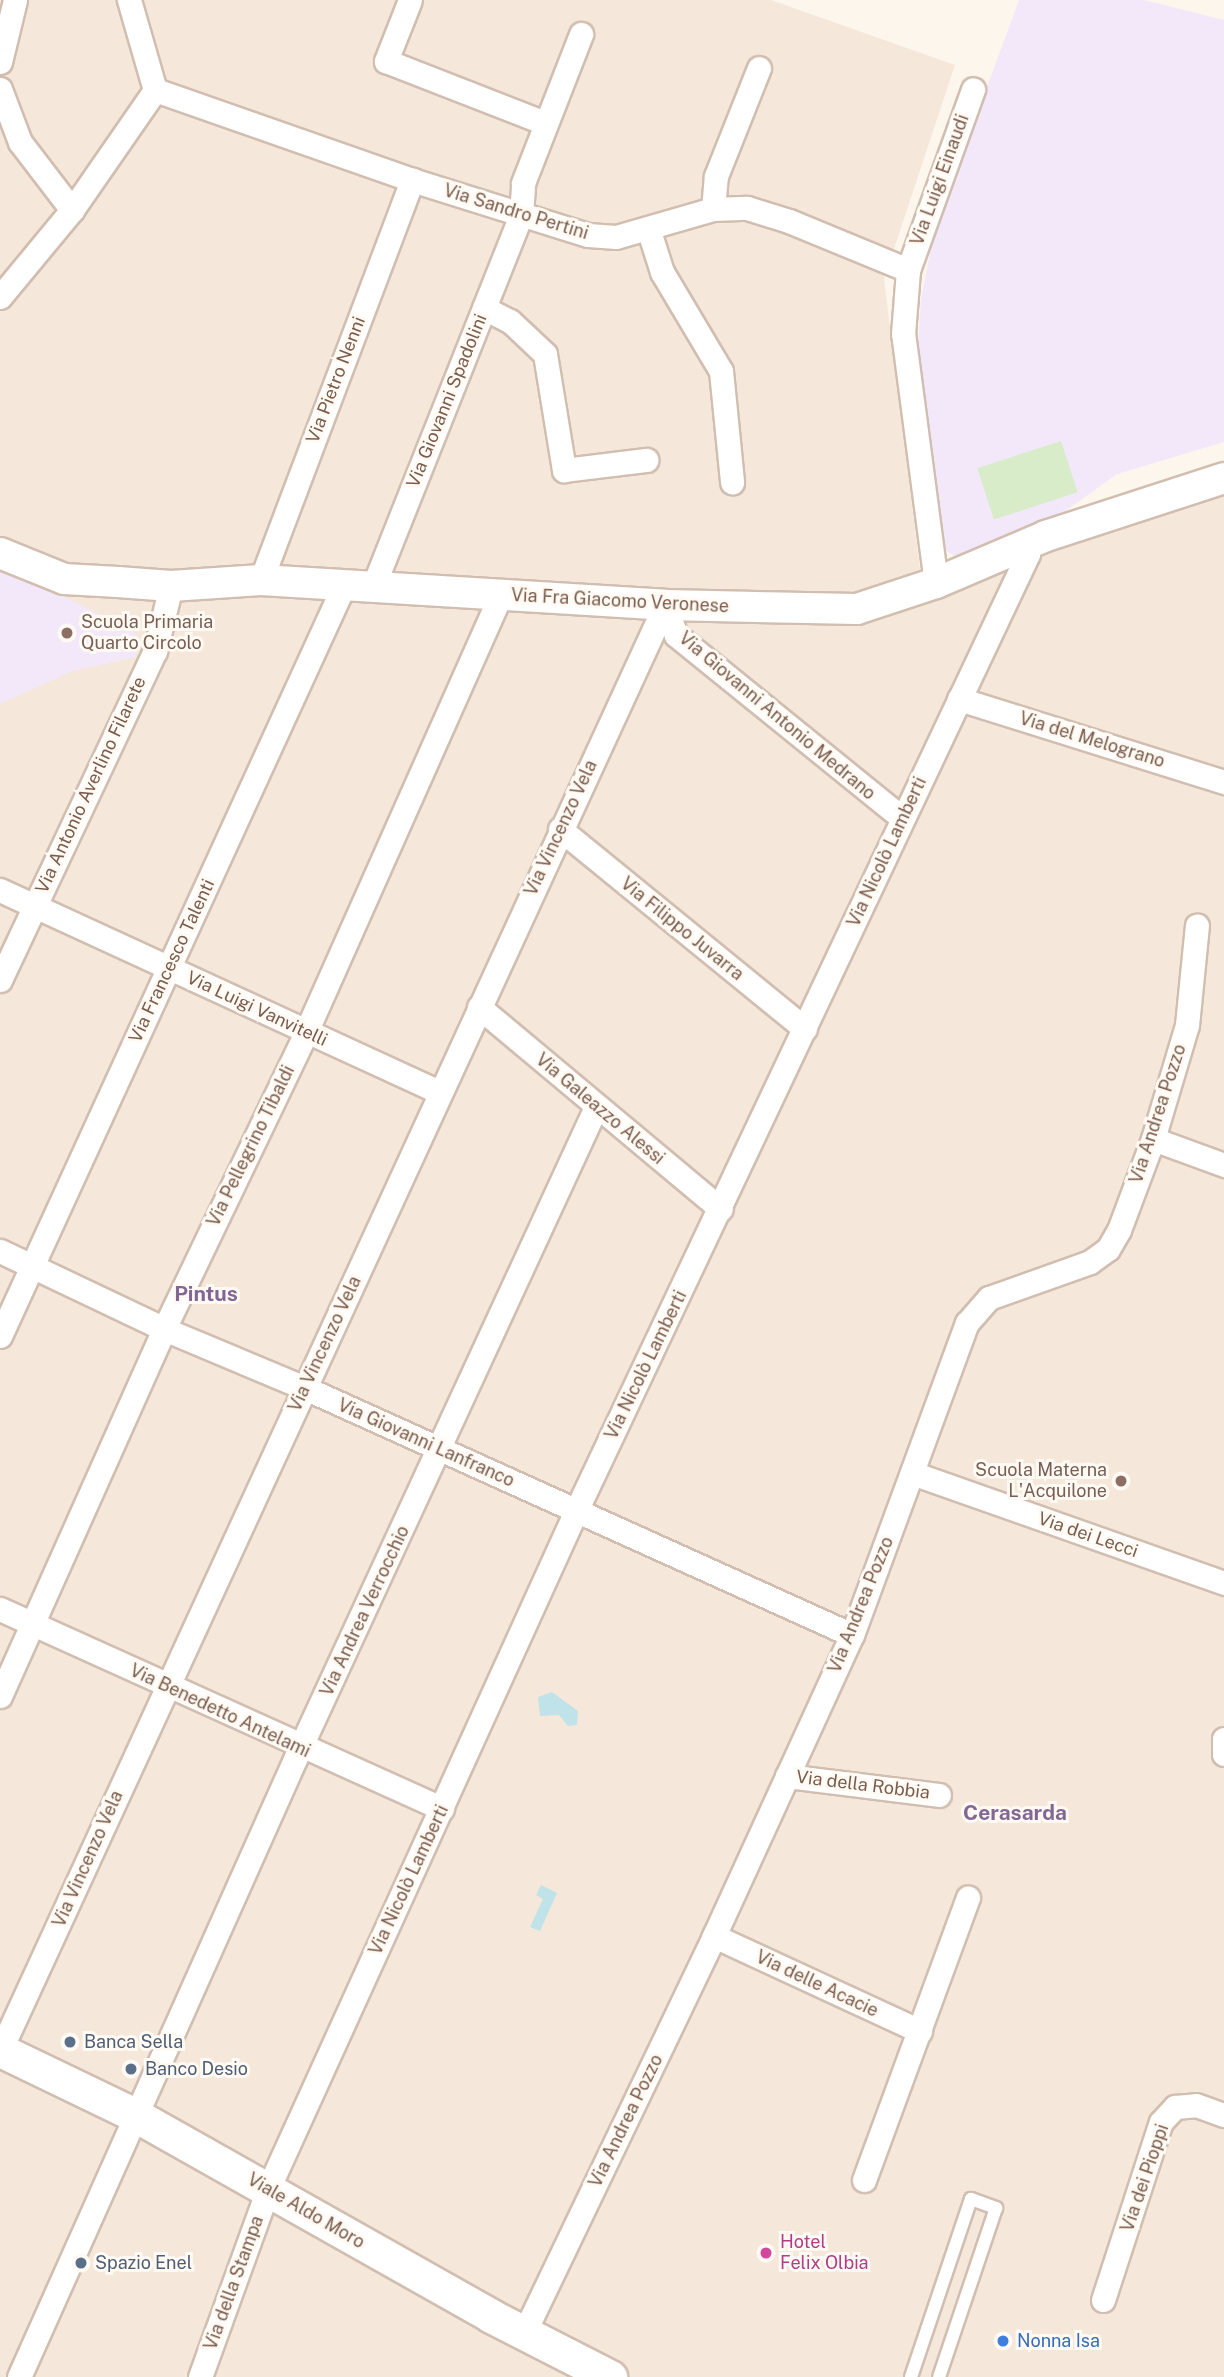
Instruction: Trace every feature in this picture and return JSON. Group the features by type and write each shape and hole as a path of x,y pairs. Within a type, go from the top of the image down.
{"main road":[{"name":"Viale Aldo Moro","path":"0,2050 135,2115 524,2333 610,2377"}],"street":[{"path":"0,62 15,0"},
{"path":"0,297 72,210 155,90 129,0"},
{"path":"410,0 386,61 545,123"},
{"name":"Via Giovanni Spadolini","path":"358,587 484,308 521,215 523,183 581,34"},
{"path":"713,209 716,176 760,68"},
{"path":"0,89 20,142 72,210"},
{"name":"Via Luigi Einaudi","path":"908,270 973,89"},
{"name":"Via Sandro Pertini","path":"155,90 412,180 588,235 617,237 649,232 713,209 747,208 789,221 908,270"},
{"name":"Via Pietro Nenni","path":"261,580 412,180"},
{"path":"649,232 662,272 721,371 732,482"},
{"path":"908,270 906,358 936,583"},
{"path":"484,308 510,321 545,354 564,470 646,460"},
{"name":"Via Fra Giacomo Veronese","path":"0,553 64,579 171,586 261,580 665,605 857,609 936,583 1025,545 1224,478"},
{"name":"Via Nicolò Lamberti","path":"268,2189 576,1511 721,1209 1028,554 1025,545"},
{"name":"Via Antonio Averlino Filarete","path":"0,980 155,651 171,586"},
{"name":"Via Francesco Talenti","path":"0,1336 169,968 358,587"},
{"name":"Via Pellegrino Tibaldi","path":"0,1696 164,1329 306,1032 500,596"},
{"name":"Via Giovanni Antonio Medrano","path":"665,605 676,635 902,818"},
{"name":"Via Vincenzo Vela","path":"0,2050 665,605"},
{"path":"650,638 676,635"},
{"name":"Via del Melograno","path":"959,699 1224,782"},
{"name":"Via Filippo Juvarra","path":"560,829 805,1029"},
{"name":"Via Luigi Vanvitelli","path":"0,890 439,1092"},
{"name":"Via Andrea Pozzo","path":"524,2333 714,1936 852,1635 967,1322 977,1307 989,1298 1090,1262 1108,1249 1153,1139 1187,1026 1197,925"},
{"name":"Via Galeazzo Alessi","path":"479,1007 721,1209"},
{"name":"Via Andrea Verrocchio","path":"19,2377 300,1748 441,1450 596,1107"},
{"path":"1153,1139 1224,1165"},
{"name":"Via Giovanni Lanfranco","path":"0,1251 164,1329 305,1388 852,1635"},
{"name":"Via dei Lecci","path":"912,1473 1224,1583"},
{"name":"Via Benedetto Antelami","path":"0,1609 300,1748 442,1809"},
{"name":"Via della Robbia","path":"787,1776 939,1795"},
{"path":"864,2180 968,1898"},
{"name":"Via delle Acacie","path":"714,1936 920,2031"},
{"name":"Via dei Pioppi","path":"1103,2300 1161,2122 1175,2107 1196,2105 1224,2115"},
{"name":"Via della Stampa","path":"200,2377 268,2189"}],"lane":[{"path":"911,2377 971,2199 996,2208 939,2377"}],"shaded area":[{"path":"0,0 771,0 955,65 884,279 923,594 1224,488 1224,2377 0,2377"},
{"path":"1019,0 1144,0 1224,20 1224,442 1117,474 1042,528 958,558 946,551 918,346 921,299 935,228"},
{"name":"Scuola Primaria Quarto Circolo","path":"0,567 125,626 141,639 135,657 72,671 0,704"}],"green space":[{"path":"1061,441 1078,492 994,520 977,468"}],"water":[{"path":"552,1692 578,1711 577,1725 568,1726 559,1715 540,1716 538,1697"},
{"path":"541,1885 557,1893 540,1931 530,1927 543,1899 536,1895"}],"place":[{"name":"Scuola Primaria Quarto Circolo","path":"67,633"},
{"name":"Scuola Materna L'Acquilone","path":"1121,1481"},
{"name":"Banca Sella","path":"70,2042"},
{"name":"Banco Desio","path":"131,2069"},
{"name":"Hotel Felix Olbia","path":"766,2253"},
{"name":"Spazio Enel","path":"81,2263"},
{"name":"Nonna Isa","path":"1003,2341"}],"district":[{"name":"Pintus","path":"206,1294"},
{"name":"Cerasarda","path":"1015,1813"}]}
